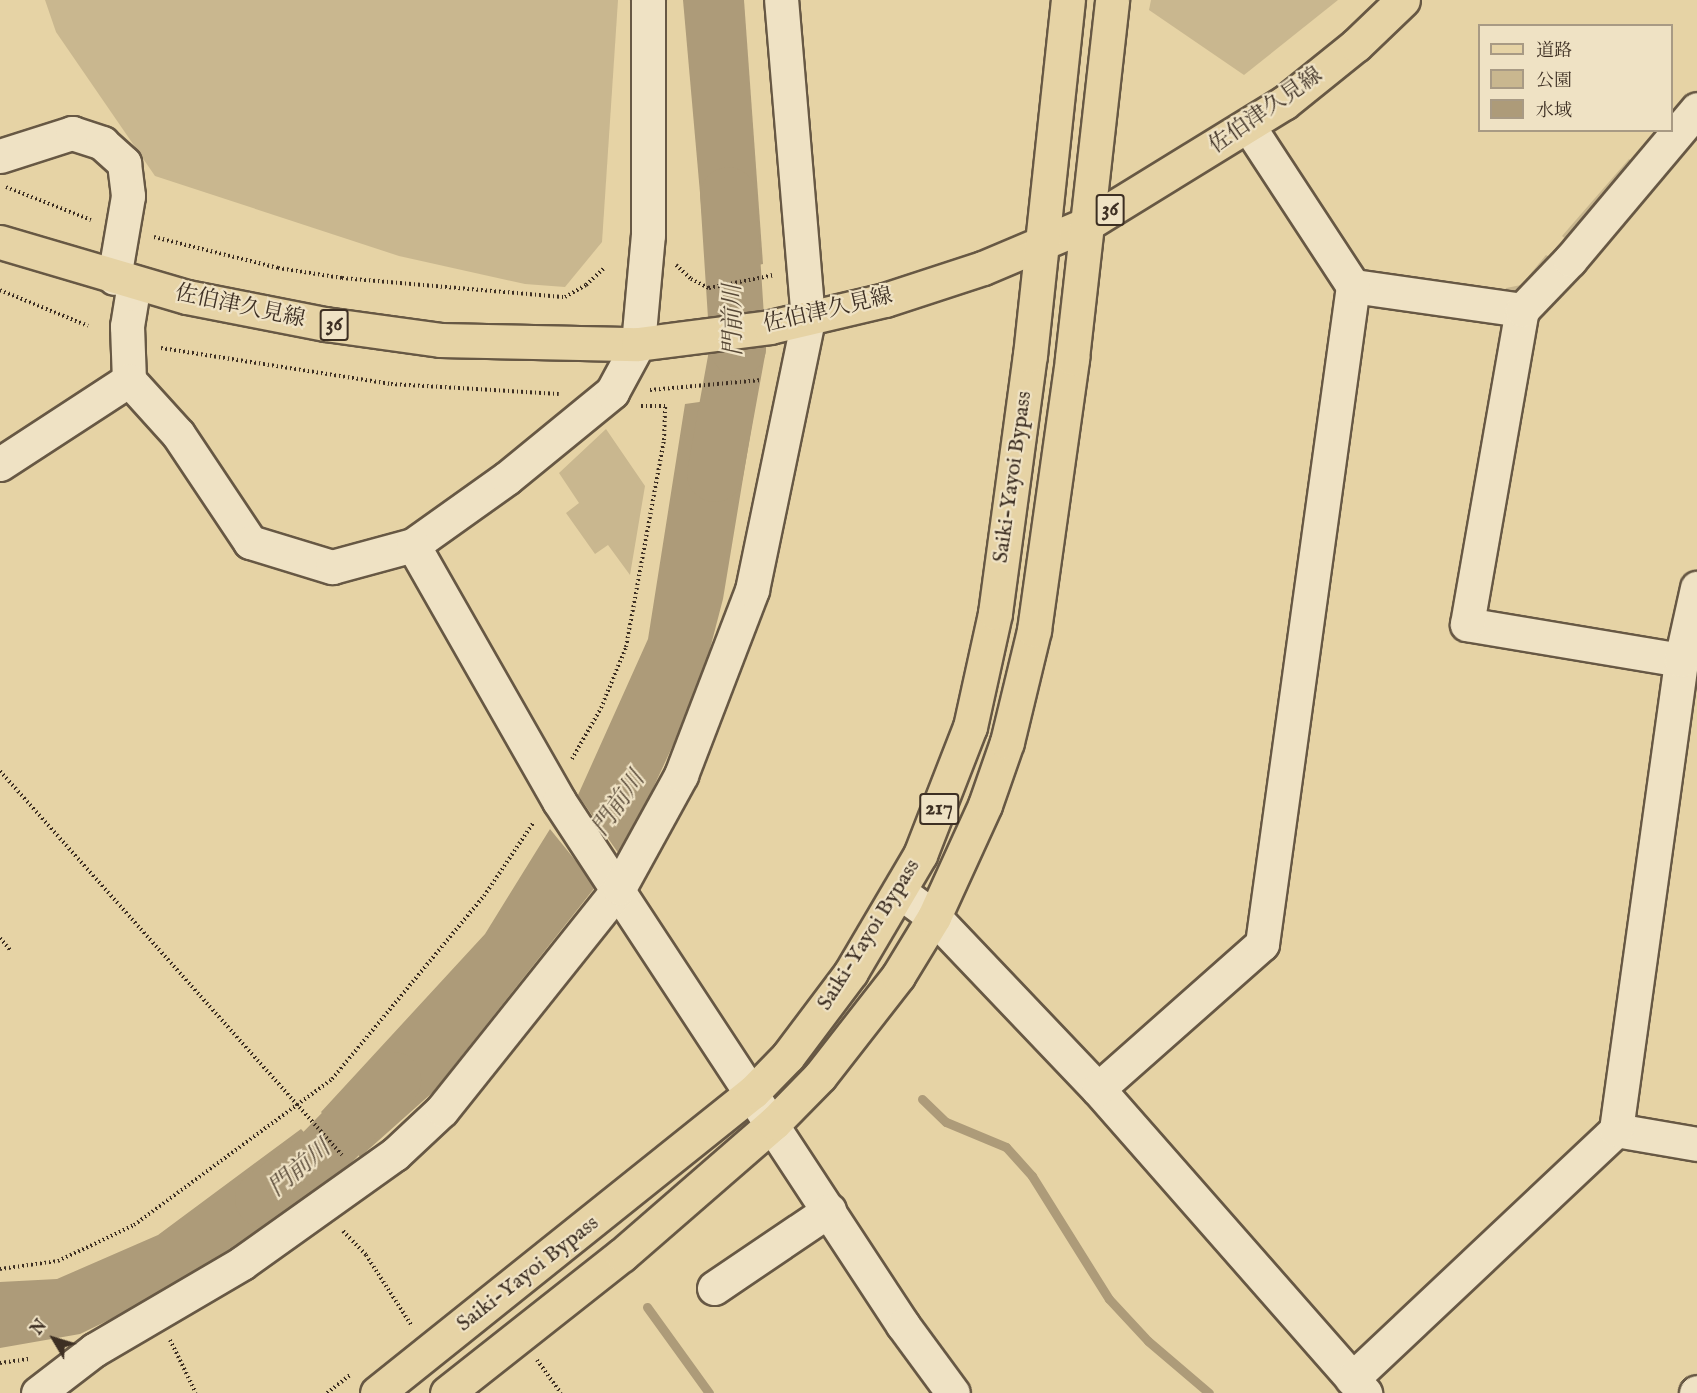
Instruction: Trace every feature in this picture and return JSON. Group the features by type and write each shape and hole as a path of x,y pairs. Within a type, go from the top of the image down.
{"main road":[{"name":"Saiki-Yayoi Bypass","path":"377,1393 753,1092 788,1056 851,972 920,855 970,727 995,613 1028,366 1068,0"},
{"name":"Saiki-Yayoi Bypass","path":"447,1393 622,1255 774,1123 820,1076 898,976 934,917 985,805 1023,687 1046,557 1112,0"},
{"name":"佐伯津久見線","path":"0,242 124,281 325,324 440,340 638,344 770,327 808,320 983,268 1087,224 1249,127 1313,81 1403,0"}],"street":[{"path":"0,156 72,133 102,143 124,163 128,196 122,228 129,380 178,434 249,542 332,567 413,545 621,392 638,344 648,235 648,0"},
{"path":"38,1393 94,1350 242,1263 394,1154 442,1110 614,882 681,775 752,590 808,320 780,0"},
{"path":"1682,660 1467,624 1522,309 1570,260 1697,109"},
{"path":"1098,1089 1262,944 1353,286 1249,127"},
{"path":"1353,286 1522,309"},
{"path":"0,464 129,380"},
{"path":"413,545 557,796 774,1123 903,1325 953,1393"},
{"path":"900,892 934,917 1098,1089 1359,1386 1616,1130 1682,660 1697,588"},
{"path":"1616,1130 1697,1144"},
{"path":"714,1288 830,1210"}],"path":[{"path":"0,185 122,228 208,253 320,275 565,297 586,285 605,267"},
{"path":"673,262 691,279 709,288 778,274"},
{"path":"0,290 88,326"},
{"path":"161,348 391,384 556,394 621,392 761,380"},
{"path":"0,1269 58,1261 134,1225 300,1106 332,1079 397,1004 484,896 557,796 601,708 626,647 664,440 665,406 636,406 621,392"},
{"path":"0,771 345,1159"},
{"path":"0,938 10,950"},
{"path":"320,1207 366,1255 429,1352"},
{"path":"157,1313 196,1393"},
{"path":"537,1360 561,1393"}],"green space":[{"path":"45,0 618,0 602,242 565,287 525,284 399,256 155,176 56,32"},
{"path":"1151,0 1338,0 1244,75 1149,10"},
{"path":"1629,159 1633,162 1566,239 1562,236"},
{"path":"1546,255 1556,261 1524,298 1503,297 1506,288 1521,285"},
{"path":"606,429 645,486 630,575 608,545 595,554 566,513 579,503 559,473"}],"water":[{"path":"683,0 744,0 763,264 720,273 706,261"},
{"path":"757,394 723,599 700,687 621,857 578,795 648,639 685,404"},
{"path":"550,829 596,886 433,1092 360,1157 321,1112 485,934"},
{"path":"301,1129 344,1175 173,1289 80,1334 0,1348 0,1282 57,1279 158,1235"}],"waterway":[{"name":"門前川","path":"715,474 738,348 728,195"},
{"name":"門前川","path":"263,1199 317,1158 393,1080"},
{"path":"922,1099 946,1122 1006,1147 1032,1176 1109,1299 1148,1341 1209,1393"},
{"path":"647,1307 709,1393"}]}
